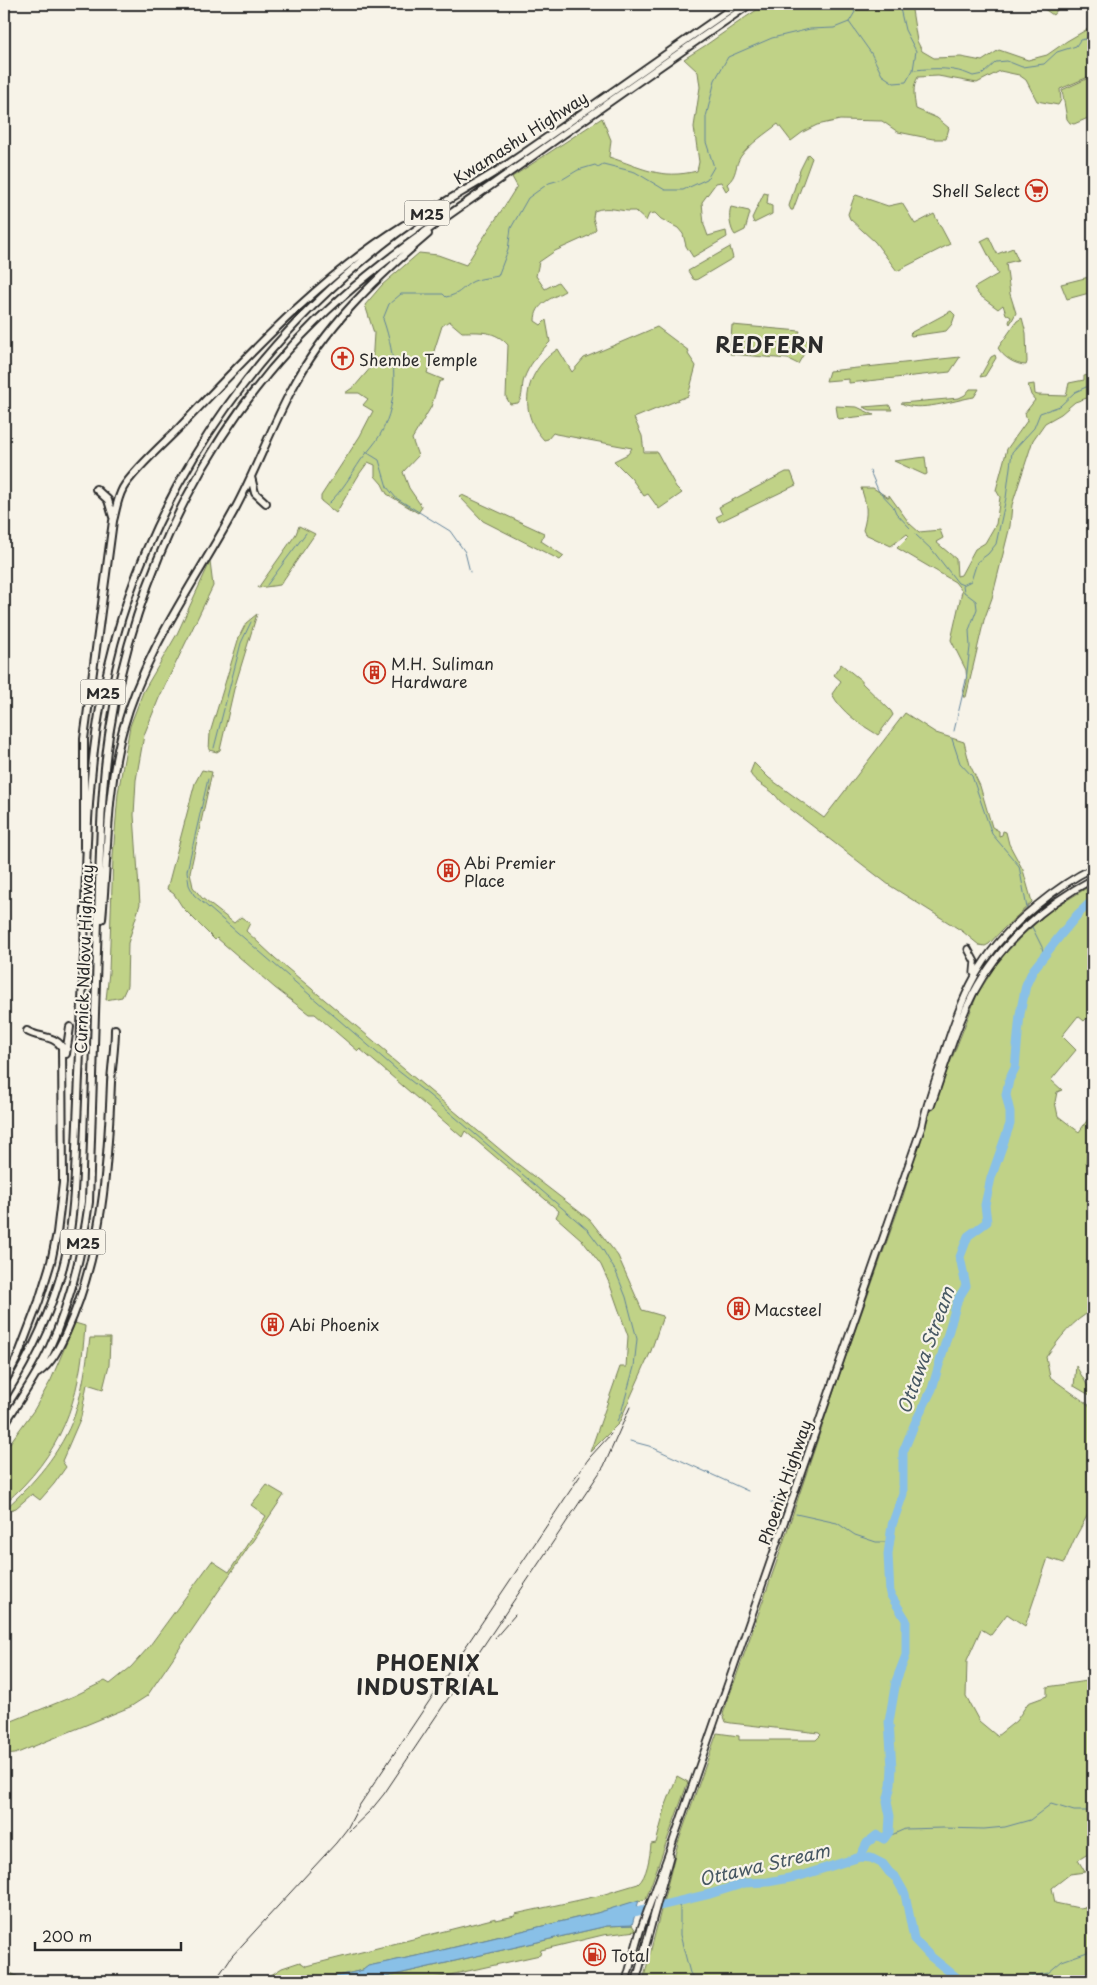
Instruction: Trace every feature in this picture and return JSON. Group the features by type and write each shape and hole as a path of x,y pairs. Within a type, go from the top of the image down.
{"main road":[{"name":"Kwamashu Highway","path":"176,487 226,406 275,345 324,294 361,262 423,215 506,166 738,4"},
{"name":"Kwamashu Highway","path":"190,490 233,420 261,382 338,301 367,276 460,208 750,4"},
{"path":"97,953 105,888 110,803 120,744 128,713 155,649 235,508 293,388 313,354 353,302 389,267 460,208"},
{"path":"86,886 83,798 84,739 114,521 119,497 128,481 285,319 344,267 396,230 423,215"},
{"path":"251,475 252,488 266,503"},
{"name":"Curnick Ndlovu Highway","path":"4,1398 43,1326 55,1294 66,1254 74,1196 86,886 94,753 108,670 127,601 144,554 176,487"},
{"path":"96,490 108,500 114,521"},
{"name":"Curnick Ndlovu Highway","path":"4,1425 49,1350 64,1314 82,1251 88,1202 104,792 112,718 126,653 139,610 190,490"},
{"name":"Phoenix Highway","path":"626,1981 640,1931 658,1889 922,1126 952,1027 972,980 1000,939 1060,886 1093,868"},
{"name":"Phoenix Highway","path":"922,1126 956,1033 974,994 991,965 1019,933 1037,917 1064,896 1093,879"},
{"path":"968,949 975,962 972,980"},
{"path":"63,1070 70,1027"},
{"path":"35,1375 46,1367 58,1349 78,1302 89,1269 97,1232 107,1161 115,1029"},
{"path":"4,1383 18,1356 42,1294 57,1233 63,1183 62,1047 58,1042 33,1035 26,1031"},
{"name":"Phoenix Highway","path":"636,1981 652,1925 658,1889"}],"green space":[{"path":"766,4 911,4 917,41 922,51 934,58 961,57 982,61 999,50 1028,60 1047,55 1091,27 1093,11 1093,75 1060,89 1061,100 1058,105 1037,101 1026,80 1019,75 1000,71 977,83 938,76 918,77 914,88 916,109 937,118 949,128 946,139 933,139 898,132 882,121 840,120 817,125 791,141 778,124 741,156 733,177 727,184 729,188 726,191 721,182 716,183 702,202 704,225 708,236 726,231 727,237 693,257 686,246 683,234 678,228 661,219 655,213 649,214 646,221 635,211 600,209 594,211 593,218 596,229 588,236 555,251 539,262 536,276 545,289 558,282 565,291 549,299 538,310 535,321 541,325 546,320 550,342 528,369 518,403 510,404 506,397 508,345 492,334 462,332 449,321 442,326 427,373 444,380 439,382 431,407 412,439 418,456 403,472 409,488 422,507 418,513 387,494 375,476 375,465 368,462 336,513 321,501 321,496 360,436 373,411 363,405 368,399 359,393 345,393 355,386 372,366 374,333 365,305 382,285 419,253 438,255 466,265 517,186 512,177 602,118 611,140 609,157 652,172 672,174 697,171 699,162 694,127 700,87 698,72 684,59"},
{"path":"1037,4 1062,4 1053,15"},
{"path":"1093,76 1093,116 1074,124 1070,123 1067,119 1062,90"},
{"path":"808,154 812,158 793,210 791,210 789,206 800,170"},
{"path":"764,193 768,194 767,204 772,206 772,214 754,223 752,218"},
{"path":"856,195 888,206 902,203 915,224 934,214 950,244 897,271 875,242 850,219 848,214"},
{"path":"731,207 749,211 750,213 745,230 735,235 730,221"},
{"path":"989,237 997,254 1013,248 1018,260 1006,263 1010,294 1016,313 1010,324 1011,317 1006,314 1003,305 998,309 979,295 974,288 998,274 981,241"},
{"path":"730,247 733,258 696,280 693,279 688,271"},
{"path":"1093,276 1093,292 1067,299 1061,284"},
{"path":"951,311 955,315 952,324 946,331 911,336 912,332"},
{"path":"1022,318 1026,333 1026,365 1010,360 998,348 1017,321"},
{"path":"732,325 800,331 799,334 810,343 798,364 788,359 730,354"},
{"path":"657,327 689,351 688,354 696,366 688,396 634,418 642,436 644,452 657,452 676,487 682,493 659,509 648,494 644,496 631,478 614,461 628,454 632,448 553,433 548,439 544,440 535,428 528,404 528,391 538,368 558,349 572,372 584,358"},
{"path":"995,355 996,358 985,376 980,377 991,357"},
{"path":"960,357 950,372 849,383 849,379 826,381 829,371"},
{"path":"1093,374 1093,396 1075,402 1061,414 1045,423 1033,440 1012,505 1010,526 992,598 984,620 966,697 963,697 967,682 966,670 951,640 962,591 955,582 897,548 909,536 907,534 891,546 865,534 863,530 866,509 861,488 873,488 889,498 889,495 910,524 919,532 940,530 943,538 936,542 956,559 957,576 961,575 975,549 985,543 996,524 1000,497 996,490 1007,449 1027,421 1025,413 1035,400 1031,395 1028,385 1034,384 1035,394 1038,395 1066,396 1069,383 1084,380 1084,376"},
{"path":"970,389 979,389 974,397 947,403 917,407 901,403 959,398"},
{"path":"889,405 892,410 870,410 863,407"},
{"path":"836,406 857,407 874,415 838,419"},
{"path":"925,457 927,474 925,475 894,461"},
{"path":"786,472 791,472 796,485 719,522 716,517 722,514 719,507"},
{"path":"462,495 544,533 541,541 564,556 560,560 483,521 459,496"},
{"path":"299,526 315,534 280,585 258,588 296,534"},
{"path":"210,562 213,586 159,698 144,735 136,780 134,815 140,904 128,943 127,986 122,997 106,1000 118,793 130,726 143,692 177,634"},
{"path":"257,614 234,689 220,750 217,752 209,750 210,733 239,637 246,623"},
{"path":"841,664 862,681 891,711 893,715 878,735 846,712 832,694 841,681 834,675"},
{"path":"905,713 936,733 964,742 992,827 999,831 999,836 1002,835 1003,831 1006,832 1009,844 1023,870 1032,902 985,946 979,945 962,931 889,885 780,801 772,792 752,777 750,773 754,763 769,778 824,818"},
{"path":"202,770 212,772 190,872 193,887 202,898 234,923 241,917 250,923 246,931 275,958 515,1162 590,1220 618,1256 642,1310 663,1316 651,1351 619,1423 590,1452 620,1367 626,1367 628,1336 601,1265 582,1240 556,1217 559,1211 465,1131 462,1137 360,1049 358,1051 315,1014 309,1014 275,988 217,938 215,940 183,908 174,894 167,889 195,783"},
{"path":"1093,884 1093,986 1091,988 1093,1004 1091,1006 1093,1029 1090,1026 1092,1023 1087,1018 1084,1021 1078,1016 1062,1036 1076,1050 1051,1080 1062,1090 1057,1092 1055,1102 1058,1116 1079,1132 1093,1112 1086,1163 1093,1165 1093,1310 1061,1337 1046,1357 1050,1377 1093,1408 1093,1505 1064,1563 1048,1558 1025,1626 1007,1614 991,1635 981,1629 967,1660 966,1697 979,1721 997,1736 1016,1721 1028,1703 1047,1696 1047,1687 1093,1680 1093,1858 1088,1854 1078,1860 1085,1872 1070,1874 1052,1888 1055,1903 1079,1908 1093,1906 1093,1981 643,1981 678,1843 717,1733 739,1736 739,1740 816,1740 821,1735 819,1733 726,1722 723,1714 903,1196 921,1136 977,995 999,960 1024,934 1051,910"},
{"path":"75,1323 85,1326 78,1378 64,1424 54,1445 40,1466 4,1504 4,1451 34,1410 51,1380"},
{"path":"90,1338 110,1338 109,1365 103,1389 87,1384 81,1417 62,1461 66,1467 40,1500 32,1494 16,1508 4,1512 46,1467 69,1428 80,1395"},
{"path":"1076,1366 1093,1395 1093,1397 1074,1386"},
{"path":"267,1485 284,1495 147,1696 130,1707 15,1754 4,1755 4,1722 7,1723 74,1696 105,1681 110,1684 131,1667 148,1648 212,1561 229,1572 266,1516 251,1505"},
{"path":"677,1776 688,1782 646,1899 597,1913 369,1966 363,1970 316,1981 262,1981 282,1968 300,1962 306,1966 496,1918 496,1920 515,1916 515,1914 598,1896 638,1884 646,1871 651,1844 656,1843 666,1805"},
{"path":"632,1925 636,1931 603,1935 541,1950 540,1955 423,1981 368,1981 607,1926"},
{"path":"4,1970 27,1981 4,1981"}],"water":[{"path":"639,1900 632,1925 607,1926 368,1981 316,1981 363,1970 368,1966 597,1913"}],"waterway":[{"path":"849,4 855,12 849,22"},
{"path":"329,503 378,438 391,407 394,378 393,363 383,319 389,304 401,294 443,294 446,297 451,296 473,281 498,276 508,250 511,228 528,198 549,183 563,179 578,170 595,165 598,167 603,164 635,172 665,190 683,190 707,179 714,167 706,142 706,117 715,80 728,57 772,38 810,29 834,28 849,22 871,53 882,75 894,83 906,82 913,70 916,51 905,30 899,4"},
{"path":"915,70 952,70 973,76 983,74 996,62 1007,61 1022,67 1044,64 1057,52 1076,46 1080,40 1091,38 1093,34"},
{"path":"963,585 971,581 977,562 988,554 996,544 1006,498 1012,452 1034,428 1040,413 1060,406 1075,392 1093,384"},
{"path":"366,452 379,460 387,487 396,498 450,531 465,552 470,572"},
{"path":"870,471 878,490 910,528"},
{"path":"267,585 306,533"},
{"path":"915,534 933,551 958,583 963,585 964,592 976,601 977,609 969,630 970,647 966,680 954,731"},
{"path":"214,748 241,643 251,622"},
{"path":"952,739 960,763 972,776 992,834 1019,866 1027,908"},
{"path":"208,779 187,871 189,885 194,895 397,1070 588,1230 603,1250 616,1272 626,1297 637,1339 634,1367 617,1421"},
{"name":"Ottawa Stream","path":"625,1914 710,1894 745,1883 768,1882 800,1876 860,1857 867,1843 877,1835 884,1839 889,1832 890,1816 887,1802 892,1768 889,1722 896,1681 906,1655 906,1620 890,1594 888,1554 892,1525 903,1494 903,1452 932,1389 958,1299 966,1286 960,1257 968,1236 987,1222 985,1205 991,1178 1010,1124 1010,1112 1006,1095 1009,1080 1015,1068 1020,1014 1026,985 1033,970 1078,914 1093,900"},
{"path":"1032,927 1042,947 1044,956"},
{"path":"630,1441 649,1446 748,1491"},
{"path":"771,1502 776,1504"},
{"path":"796,1514 837,1523 855,1535 876,1542 890,1542"},
{"path":"887,1837 905,1829 984,1829 1005,1827 1030,1820 1051,1804 1074,1811 1093,1811"},
{"path":"860,1857 871,1858 883,1864 896,1878 905,1894 914,1939 930,1956 961,1981"},
{"path":"674,1903 680,1907 680,1935 690,1973 696,1981"},
{"path":"1011,1981 1048,1973 1062,1961 1093,1950"}],"railway":[{"path":"349,1831 371,1810 384,1794 604,1466 630,1407"},
{"path":"573,1480 590,1457 611,1434"},
{"path":"215,1981 232,1956 347,1829 359,1806 580,1476"},
{"path":"495,1638 515,1615"}],"place":[{"name":"Shell Select","path":"1036,190"},
{"name":"Shembe Temple","path":"343,359"},
{"name":"M.H. Suliman Hardware","path":"375,672"},
{"name":"Abi Premier Place","path":"448,871"},
{"name":"Macsteel","path":"738,1309"},
{"name":"Abi Phoenix","path":"273,1324"},
{"name":"Total","path":"595,1955"}],"district":[{"name":"REDFERN","path":"770,344"},
{"name":"PHOENIX INDUSTRIAL","path":"428,1674"}]}
